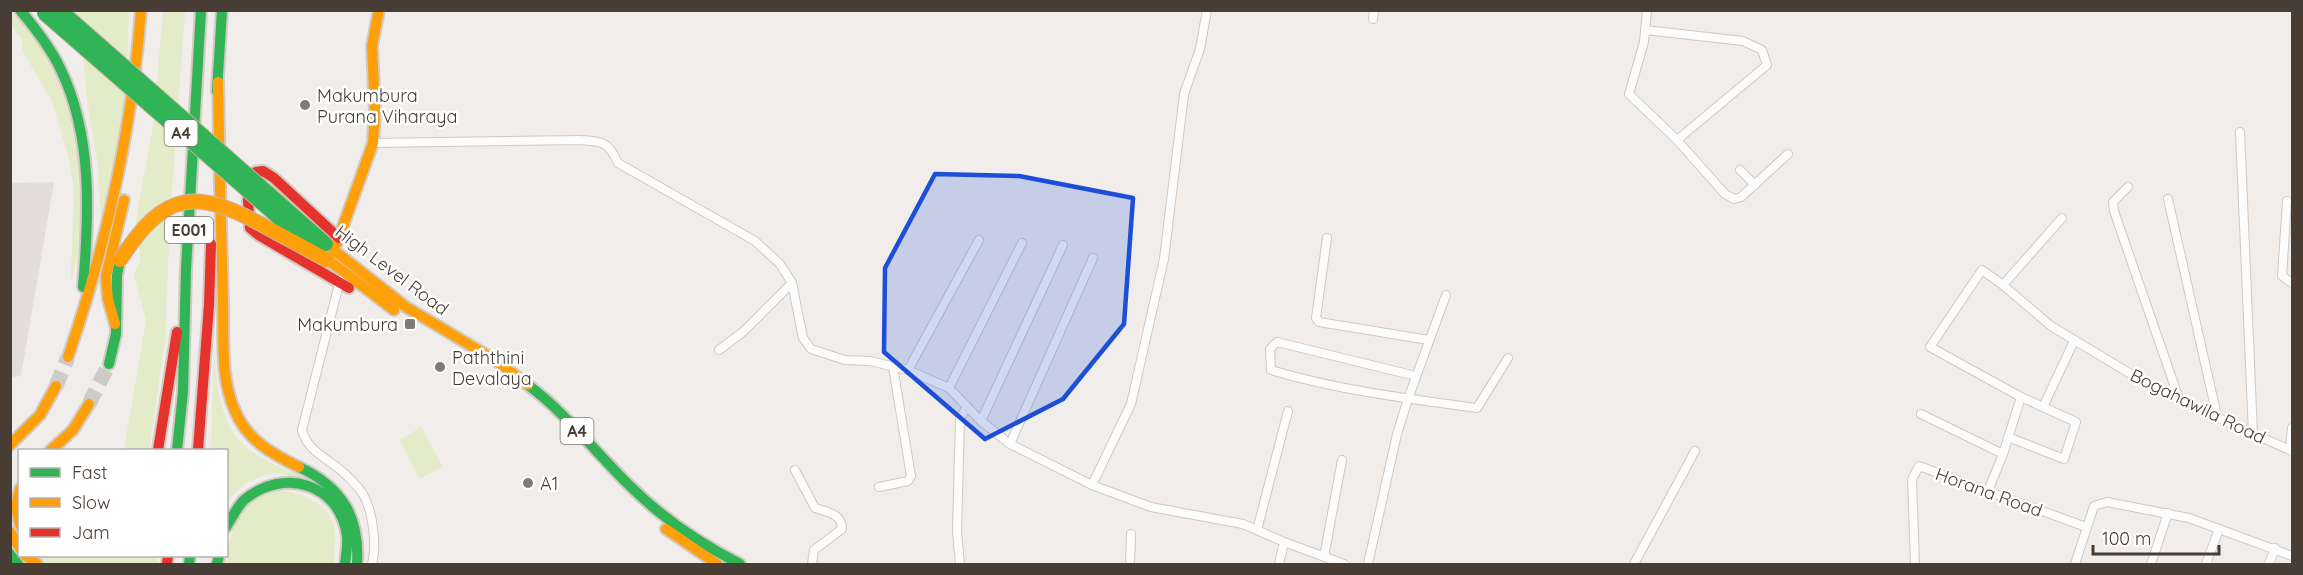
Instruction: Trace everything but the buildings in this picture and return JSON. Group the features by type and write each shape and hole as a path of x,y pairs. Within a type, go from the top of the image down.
{"main road":[{"path":"20,10 38,28 56,57 69,89 82,137 88,185 88,234 81,299 82,314"},
{"name":"High Level Road","path":"60,10 329,249 341,278 491,367 540,405 652,518 682,542 717,564"},
{"path":"68,357 123,170 136,82 141,10"},
{"path":"115,324 108,299 106,276 134,160 142,114 148,53 149,10"},
{"name":"E001","path":"177,449 183,392 186,268 201,10"},
{"name":"E001","path":"198,449 209,305 222,10"},
{"path":"329,249 373,143 375,111 372,46 379,10"},
{"name":"High Level Road","path":"42,12 329,249 406,307 495,360 545,397 628,485 661,515 712,550 740,564"},
{"path":"218,82 220,236 226,382 242,426 265,451 316,476 331,486 347,506 354,522 359,548 357,564"},
{"path":"329,249 274,178 263,171 256,172 253,178 249,213 250,228 260,236 341,278"},
{"path":"109,364 116,334 117,275 120,260 134,237 156,215 167,208 189,202 214,202 329,249"},
{"path":"158,449 186,268"},
{"path":"10,445 40,415 56,386"},
{"path":"52,449 69,435 82,419 89,404"},
{"path":"228,522 242,500 267,484 287,480 316,488 336,507 346,532 348,550 345,564"},
{"path":"18,492 16,496 18,521"},
{"path":"10,532 18,545"},
{"path":"10,554 18,564"}],"street":[{"path":"1092,485 1131,404 1164,260 1184,94 1200,49 1207,10"},
{"path":"1373,20 1374,10"},
{"path":"1647,10 1644,42 1629,94 1734,199 1741,197 1788,154"},
{"path":"1645,30 1743,41 1762,50 1767,65 1677,140"},
{"path":"2240,132 2253,433"},
{"path":"373,143 569,140 603,142 611,148 618,163 755,241 780,264 792,282 803,338 811,348 845,360 870,361 908,370 949,388 981,421 1010,444 1092,485 1151,507 1243,524 1344,564"},
{"path":"1740,170 1755,185"},
{"path":"2128,187 2113,202 2114,211 2179,399"},
{"path":"2168,199 2217,416"},
{"path":"2288,201 2282,276 2292,283"},
{"path":"2003,285 2062,218"},
{"path":"1327,238 1316,318 1319,322 1429,340"},
{"path":"908,370 979,240"},
{"path":"949,388 1022,243"},
{"path":"981,421 1063,245"},
{"path":"1010,444 1093,258"},
{"name":"Bogahawila Road","path":"2021,397 1930,347 1982,270 2051,326 2164,394 2291,450"},
{"path":"341,278 302,430 305,441 311,449 346,474 364,496 374,532 372,564"},
{"path":"719,350 744,331 792,282"},
{"path":"1368,564 1397,434 1446,295"},
{"path":"2043,407 2074,341"},
{"path":"1416,375 1277,342 1270,349 1271,370 1302,379 1408,399 1477,408 1508,358"},
{"path":"879,487 908,481 911,476 892,367"},
{"path":"1988,490 2003,454 2008,437 2021,397 2076,422 2064,459 2008,437"},
{"path":"960,564 957,532 960,418 967,407"},
{"path":"1257,530 1288,411"},
{"path":"1921,414 2003,454"},
{"path":"2291,450 2292,428"},
{"path":"1634,564 1695,451"},
{"path":"1324,556 1342,460"},
{"name":"Horana Road","path":"1915,564 1912,479 1919,466 2086,527"},
{"path":"795,470 815,507 838,516 842,522 842,529 814,550 812,564"},
{"path":"2075,564 2094,506 2108,502 2168,513 2292,556"},
{"path":"2151,564 2168,513"},
{"path":"2206,564 2219,529"},
{"path":"1130,564 1131,534"},
{"path":"1279,564 1284,542"},
{"path":"2269,564 2275,549"}],"highlighted area":[{"path":"935,174 1019,176 1133,198 1124,324 1063,399 985,439 884,352 885,268"}],"shaded area":[{"path":"54,182 21,376 11,377 11,183"}],"green space":[{"path":"10,11 32,35 51,65 65,100 75,137 82,214 79,250 71,281 74,188 68,155 52,101 23,52 22,40 11,25"},
{"path":"63,11 129,11 125,123 102,244 98,165 87,100 83,56"},
{"path":"163,11 185,11 170,217 165,341 149,449 124,449 146,320 134,274 140,262 135,225 153,127"},
{"path":"214,324 219,392 229,425 237,439 255,454 303,476 300,478 277,473 262,476 241,487 228,503 228,449 211,449"},
{"path":"421,427 443,467 419,479 400,440"},
{"path":"280,490 296,494 320,505 327,512 335,533 333,564 225,564 235,524 240,514 252,498 268,491"},
{"path":"21,557 157,557 157,564 25,564"}],"tunnel":[{"path":"56,386 68,357"},
{"path":"89,404 109,364"}],"traffic: fast":[{"path":"20,10 43,39 57,62 79,122 84,149 87,205 83,287"},
{"path":"60,10 326,244"},
{"path":"177,449 183,392 186,269 201,10"},
{"path":"217,91 222,10"},
{"path":"44,13 318,252"},
{"path":"109,364 116,334 117,275 120,260"},
{"path":"528,385 555,408 641,497 667,519 740,564"},
{"path":"299,467 327,484 345,505 355,532 357,564"},
{"path":"228,524 241,503 259,490 276,484 292,483 307,486 322,493 333,503 342,518 347,536 345,564"},
{"path":"10,554 18,564"},
{"path":"189,564 190,557"},
{"path":"217,564 219,557"}],"traffic: slow":[{"path":"68,357 95,272 116,186 131,99 141,10"},
{"path":"337,243 373,143 375,111 372,46 379,10"},
{"path":"218,82 223,344 227,385 235,411 253,438 279,457 299,467"},
{"path":"115,324 108,299 106,276 124,200"},
{"path":"120,260 136,237 152,220 168,209 184,203 201,202 241,214 327,260"},
{"path":"326,244 406,307 495,360 528,385"},
{"path":"318,252 394,310"},
{"path":"10,445 40,415 56,386"},
{"path":"52,449 73,430 89,404"},
{"path":"18,498 16,507 18,516"},
{"path":"666,529 717,564"},
{"path":"10,532 18,545"},
{"path":"27,557 37,564"}],"traffic: jam":[{"path":"339,238 274,178 263,171 256,172 248,200 250,228 349,288"},
{"path":"198,449 209,305 211,244"},
{"path":"158,449 177,332"},
{"path":"167,564 168,557"}],"place":[{"name":"Makumbura Purana Viharaya","path":"305,105"},
{"name":"Makumbura","path":"410,324"},
{"name":"Paththini Devalaya","path":"440,367"},
{"name":"A1","path":"528,483"}]}
